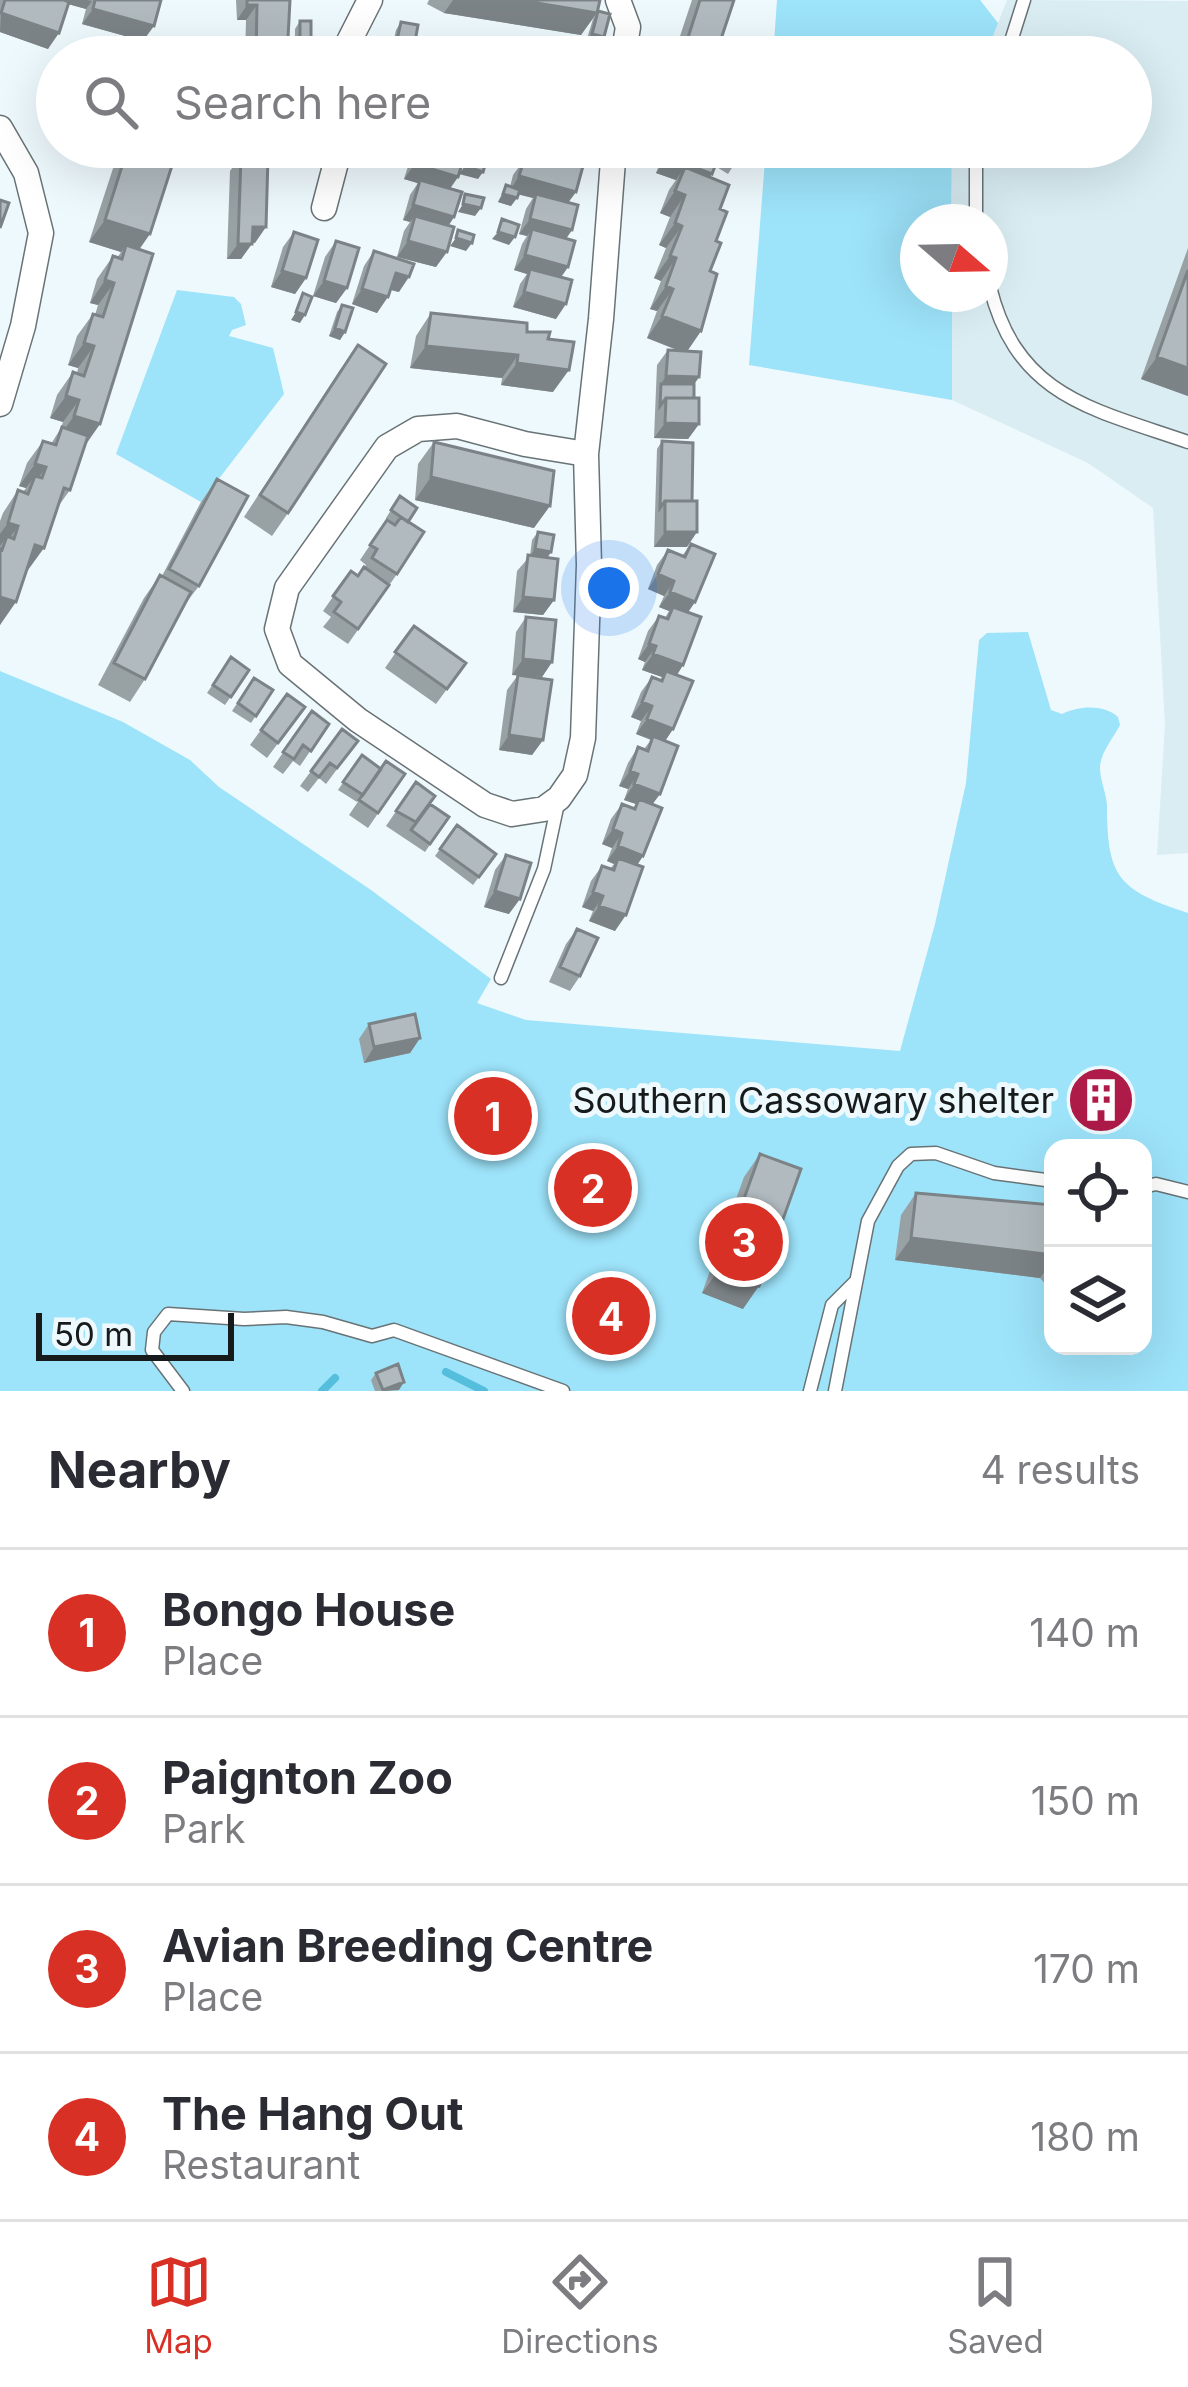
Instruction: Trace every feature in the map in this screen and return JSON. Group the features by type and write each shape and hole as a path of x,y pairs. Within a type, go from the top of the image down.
{"street":[{"path":"352,36 370,0"},
{"path":"618,0 626,36"},
{"path":"0,128 26,173 41,232 0,404"},
{"path":"324,208 334,168"},
{"path":"586,454 457,426 418,429 387,447 287,588 277,629 290,664 358,721 484,806 512,814 544,809 559,798 575,775 583,738 589,565 586,454 612,168"}],"lane":[{"path":"1013,36 1024,0"},
{"path":"976,168 976,204"},
{"path":"999,312 1016,356 1060,395 1188,442"},
{"path":"501,978 544,869 559,798"},
{"path":"835,1391 868,1221 898,1166 911,1154 936,1153 994,1173 1044,1180"},
{"path":"1152,1185 1188,1192"},
{"path":"811,1391 832,1305 856,1280"},
{"path":"183,1391 152,1349 154,1332 168,1315 286,1317 373,1336 394,1330 563,1391"}],"shaded area":[{"path":"777,0 980,0 998,23 993,36 774,36"},
{"path":"1007,0 1188,1 1188,853 1157,855 1165,724 1153,508 1088,463 952,400 952,312 1008,312 1008,204 951,204 952,168 1152,168 1152,36 993,36"},
{"path":"764,168 952,168 951,204 900,204 900,312 952,312 952,400 749,365"},
{"path":"177,290 234,297 241,304 246,325 229,336 273,348 284,394 201,502 116,454"},
{"path":"1028,632 1051,710 1062,714 1098,708 1118,717 1120,725 1100,768 1114,865 1132,888 1188,913 1188,1391 0,1391 0,671 123,722 190,760 219,787 491,979 477,1003 526,1020 900,1051 935,924 966,783 979,640 987,633"}],"building":[{"path":"5,0 69,2 59,33 1,13"},
{"path":"95,0 161,0 154,26 93,9"},
{"path":"247,0 290,0 288,36 256,36 257,5 247,5"},
{"path":"519,0 600,0 597,13"},
{"path":"700,0 734,0 722,36 688,36"},
{"path":"598,11 610,14 604,36 592,34"},
{"path":"300,21 311,21 311,36 300,36"},
{"path":"401,22 418,25 416,36 398,36"},
{"path":"121,168 171,168 150,234 105,220"},
{"path":"241,168 268,168 266,227 253,227 252,244 238,244"},
{"path":"428,168 461,168 458,177"},
{"path":"522,168 582,168 576,192 519,176"},
{"path":"685,168 729,185 720,209 727,212 716,241 721,243 710,271 717,274 701,331 662,316 673,289 666,286 676,258 670,256 682,226 675,223 685,195 675,191"},
{"path":"420,180 462,192 454,217 413,205"},
{"path":"506,185 520,190 517,198 503,194"},
{"path":"465,194 484,198 481,208 463,204"},
{"path":"536,194 578,205 572,230 530,219"},
{"path":"0,200 9,203 0,228"},
{"path":"415,216 454,227 447,252 408,241"},
{"path":"502,219 519,225 515,237 498,232"},
{"path":"532,229 575,241 568,267 525,255"},
{"path":"458,230 474,235 472,243 456,238"},
{"path":"294,232 318,240 306,278 282,271"},
{"path":"336,241 359,248 347,288 324,281"},
{"path":"126,245 153,254 100,424 74,416 79,400 66,396 73,372 84,376 94,346 84,343 93,314 103,317 114,283 105,280 113,256 122,259"},
{"path":"374,251 414,264 409,277 396,273 388,297 362,289"},
{"path":"530,269 572,280 566,304 524,292"},
{"path":"1188,270 1188,368 1157,357"},
{"path":"303,293 312,297 305,315 296,312"},
{"path":"342,305 353,308 345,332 335,328"},
{"path":"431,313 527,323 527,332 550,332 548,339 574,342 569,370 517,363 518,355 426,346"},
{"path":"358,345 386,364 288,513 260,495"},
{"path":"668,350 701,352 699,377 666,376"},
{"path":"661,384 694,384 694,398 666,398 660,406"},
{"path":"666,398 699,398 699,424 665,423"},
{"path":"62,427 88,436 70,490 64,488 44,548 35,545 16,602 0,597 0,549 7,536 14,539 18,526 8,523 18,490 28,494 35,476 42,478 46,467 35,464 43,441 56,445"},
{"path":"662,441 693,443 692,501 665,501 660,508"},
{"path":"434,442 554,471 550,506 431,477"},
{"path":"217,479 248,496 199,586 169,569"},
{"path":"400,496 417,508 408,522 391,510"},
{"path":"665,501 697,501 697,532 665,532"},
{"path":"401,517 424,532 397,574 372,558 377,549 370,545 387,520 395,525"},
{"path":"538,532 554,535 551,552 535,549"},
{"path":"691,544 715,554 695,602 670,592 674,581 658,574 668,550 685,557"},
{"path":"528,555 558,559 554,600 523,597"},
{"path":"364,567 389,585 358,629 334,612 341,602 333,596 351,571 358,576"},
{"path":"160,575 191,592 145,679 114,663"},
{"path":"673,607 701,617 683,665 653,654 656,646 649,644 659,616 668,619"},
{"path":"526,617 556,620 552,662 523,659"},
{"path":"414,626 466,663 447,689 395,652"},
{"path":"231,657 249,670 231,697 213,685"},
{"path":"666,671 693,681 673,729 647,719 652,706 642,702 652,677 662,681"},
{"path":"518,675 552,680 543,740 509,735"},
{"path":"254,678 273,690 256,716 238,703"},
{"path":"287,694 305,707 278,743 261,730"},
{"path":"312,711 329,724 311,751 303,745 294,759 283,752"},
{"path":"342,729 358,741 337,768 330,763 319,777 311,771"},
{"path":"653,736 678,746 660,794 634,784 638,774 630,771 638,747 648,751"},
{"path":"362,755 381,769 363,795 343,782"},
{"path":"386,761 405,774 378,813 359,800"},
{"path":"416,782 435,796 416,822 396,811"},
{"path":"639,799 662,808 643,856 618,846 622,833 613,829 622,804 635,809"},
{"path":"430,804 449,817 430,844 411,830"},
{"path":"457,825 496,854 479,877 440,849"},
{"path":"506,855 531,863 520,899 495,891"},
{"path":"618,858 643,867 626,915 599,906 603,896 593,892 602,866 614,870"},
{"path":"577,929 598,938 580,976 560,967"},
{"path":"415,1014 420,1038 374,1047 369,1024"},
{"path":"494,1084 521,1092 511,1122 485,1114"},
{"path":"1095,1084 1121,1087 1119,1101 1093,1097"},
{"path":"760,1154 801,1169 759,1286 718,1271"},
{"path":"584,1170 631,1183 623,1207 577,1193"},
{"path":"916,1193 1044,1204 1044,1254 911,1238"},
{"path":"595,1288 649,1294 650,1320 594,1315"},
{"path":"398,1364 404,1382 383,1390 376,1373"}],"waterway":[{"path":"446,1372 484,1391"},
{"path":"322,1391 335,1378"}],"place":[{"name":"Southern Cassowary shelter","path":"1101,1100"},
{"name":"Bongo House","path":"493,1116"},
{"name":"Paignton Zoo","path":"593,1188"},
{"name":"Avian Breeding Centre","path":"744,1242"},
{"name":"The Hang Out","path":"611,1316"}]}
